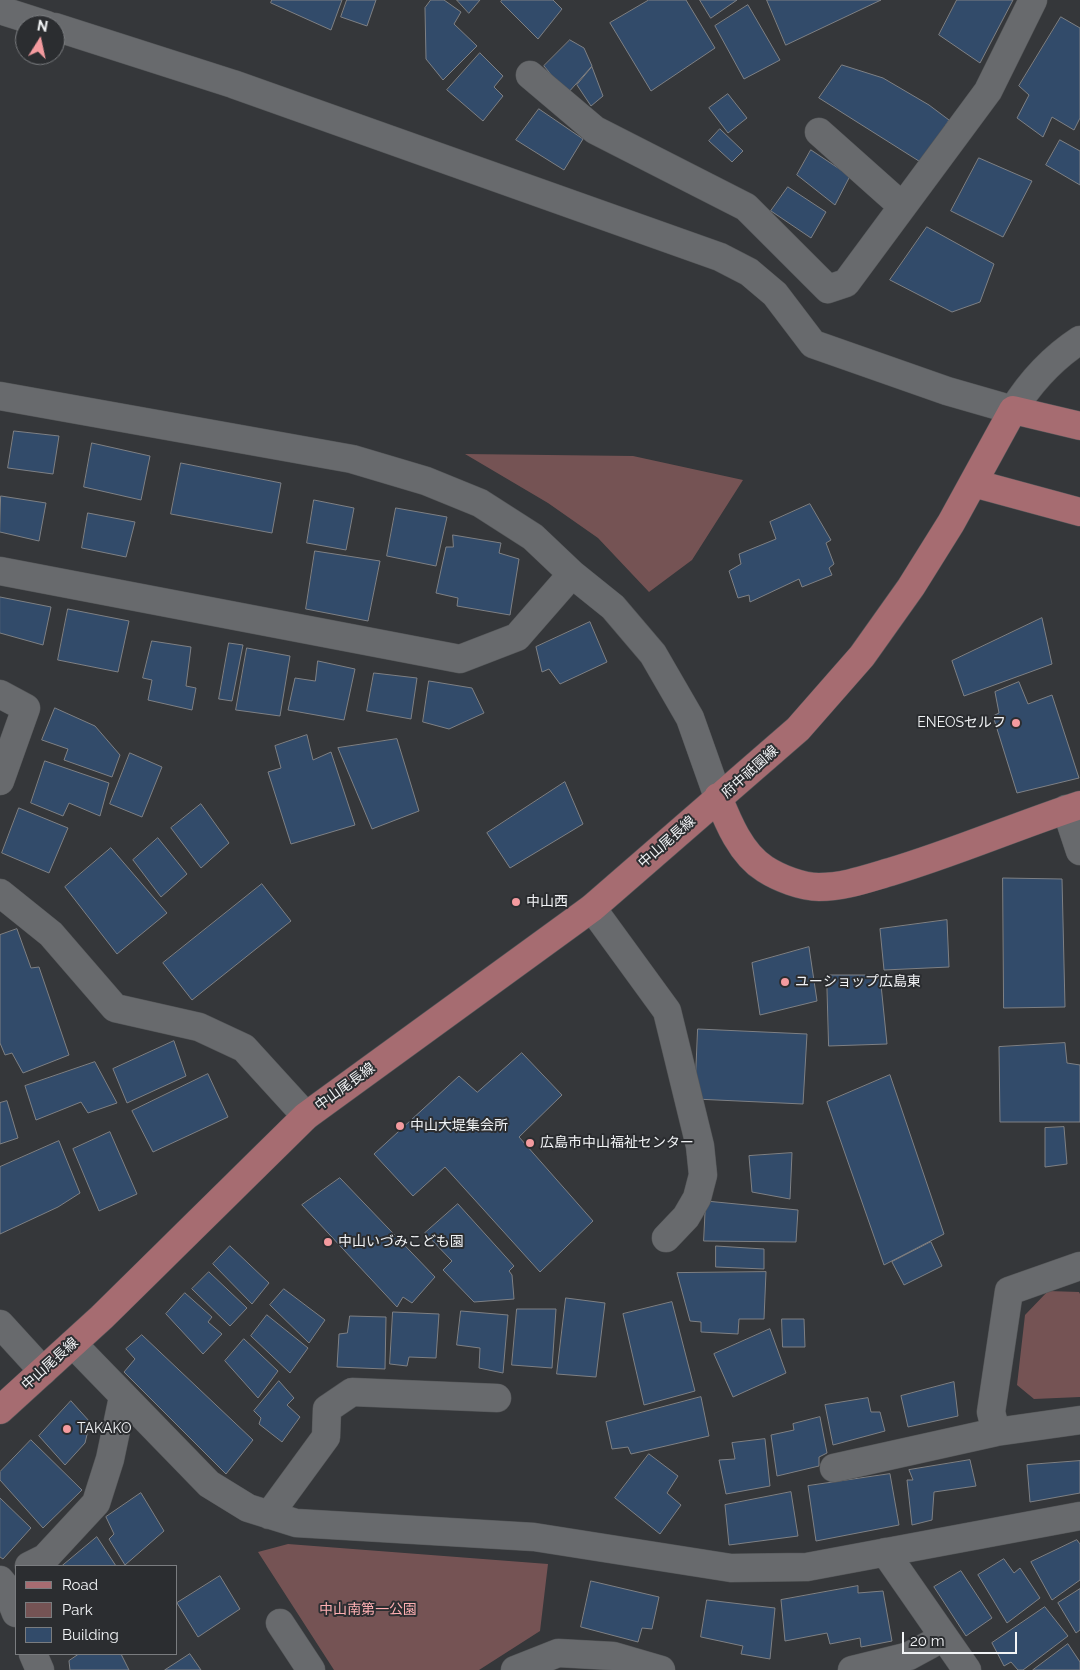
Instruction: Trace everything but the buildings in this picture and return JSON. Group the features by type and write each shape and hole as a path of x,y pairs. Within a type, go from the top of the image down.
{"main road":[{"path":"1013,410 1080,426"},
{"name":"府中祇園線","path":"1013,410 973,483 911,587 862,656 798,730 718,797 731,828 747,850 765,869 792,882 817,887 845,885 916,864 1073,807"},
{"path":"973,483 1080,512"},
{"name":"中山尾長線","path":"0,1410 73,1344 306,1116 592,908 718,797"}],"street":[{"path":"530,74 595,130 746,207 828,289 846,283 988,91 1034,0"},
{"path":"0,10 16,15"},
{"path":"65,30 242,87 720,257 749,272 775,294 813,344 947,391 1013,410 1028,386 1056,356 1080,340"},
{"path":"819,132 902,206"},
{"path":"0,396 352,459 426,480 480,503 533,537 572,574 613,607 653,654 690,718 718,797"},
{"path":"0,571 460,659 517,637 572,574"},
{"path":"0,694 26,708 0,781"},
{"path":"1073,807 1080,851"},
{"path":"0,892 51,934 115,1008 199,1027 244,1048 306,1116"},
{"path":"592,908 667,1011 700,1146 703,1174 698,1198 686,1217 666,1238"},
{"path":"996,1432 991,1412 1009,1291 1080,1266"},
{"path":"0,1324 43,1371"},
{"path":"73,1344 209,1484 248,1508 296,1522 534,1538 731,1568 807,1567 1080,1516"},
{"path":"268,1514 326,1437 327,1409 352,1392 497,1398"},
{"path":"31,1565 45,1558 96,1503 110,1459 123,1397"},
{"path":"834,1468 996,1432 1080,1420"},
{"path":"885,1552 967,1670"},
{"path":"6,1578 15,1610"},
{"path":"280,1623 312,1670"},
{"path":"852,1670 909,1656 944,1637"},
{"path":"515,1670 558,1653 613,1656 661,1670"},
{"path":"33,1655 40,1670"}],"green space":[{"path":"465,454 633,456 743,480 692,560 649,592 598,538 548,503"},
{"path":"1048,1291 1079,1292 1080,1294 1080,1397 1034,1399 1017,1385 1025,1315"},
{"name":"中山南第一公園","path":"288,1544 548,1564 540,1631 479,1670 334,1670 258,1552"}],"place":[{"name":"ENEOSセルフ","path":"1016,723"},
{"name":"中山西","path":"516,902"},
{"name":"ユーショップ広島東","path":"785,982"},
{"name":"中山大堤集会所","path":"400,1126"},
{"name":"広島市中山福祉センター","path":"530,1143"},
{"name":"中山いづみこども園","path":"328,1242"},
{"name":"TAKAKO","path":"67,1429"}]}
